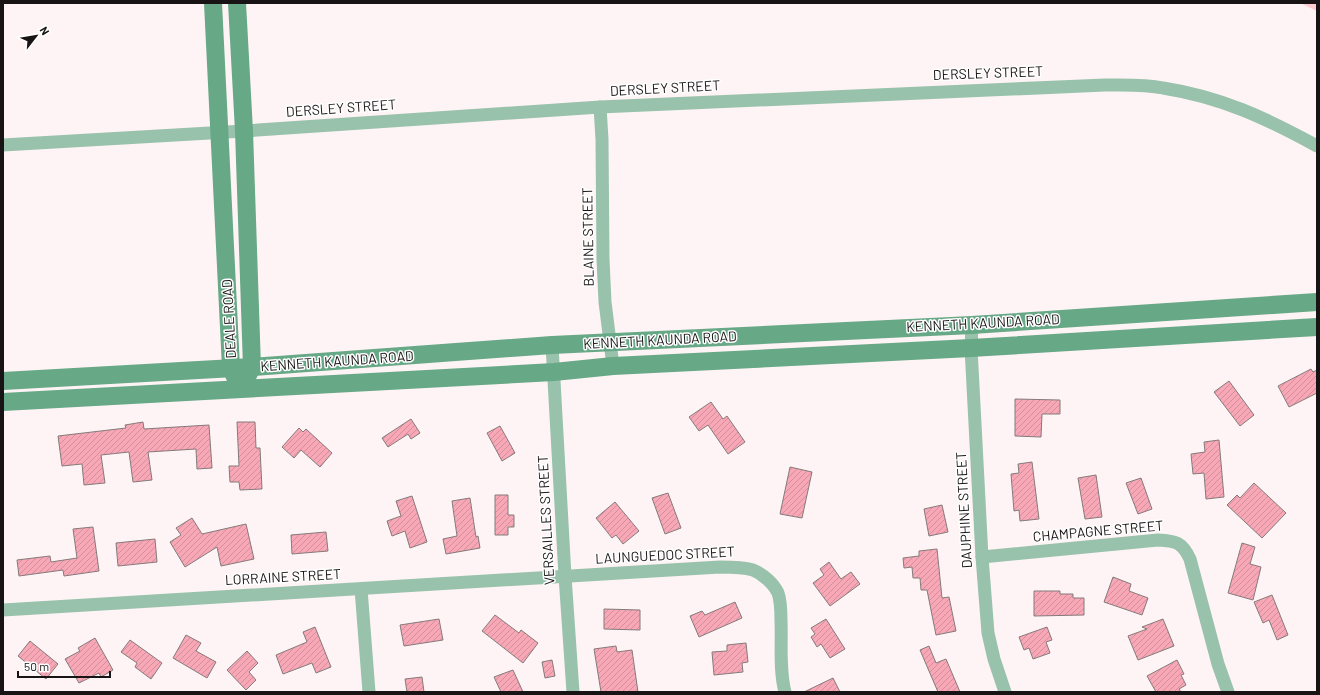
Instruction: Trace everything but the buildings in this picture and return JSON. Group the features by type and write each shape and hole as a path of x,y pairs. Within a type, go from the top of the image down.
{"main road":[{"name":"DEALE ROAD","path":"213,3 231,368 240,389"},
{"name":"DEALE ROAD","path":"237,3 244,131 252,367 240,389"},
{"name":"KENNETH KAUNDA ROAD","path":"3,382 252,367 552,345 972,324 1317,302"},
{"name":"KENNETH KAUNDA ROAD","path":"3,402 554,372 613,366 971,348 1317,327"}],"street":[{"name":"DERSLEY STREET","path":"3,145 244,131 600,107 1105,84 1162,87 1223,102 1272,122 1317,146"},
{"name":"BLAINE STREET","path":"600,107 605,302 613,366"},
{"name":"DAUPHINE STREET","path":"972,324 971,348 982,557 988,633 994,659 1005,692"},
{"name":"VERSAILLES STREET","path":"552,345 573,692"},
{"name":"CHAMPAGNE STREET","path":"982,557 1158,540 1170,540 1180,543 1190,559 1218,664 1228,692"},
{"name":"LAUNGUEDOC STREET","path":"565,576 720,567 743,568 762,574 774,585 780,599 782,666 785,692"},
{"name":"LORRAINE STREET","path":"3,610 565,576"},
{"path":"361,589 369,692"}],"shaded area":[{"path":"1300,3 1317,3 1317,11"}]}
